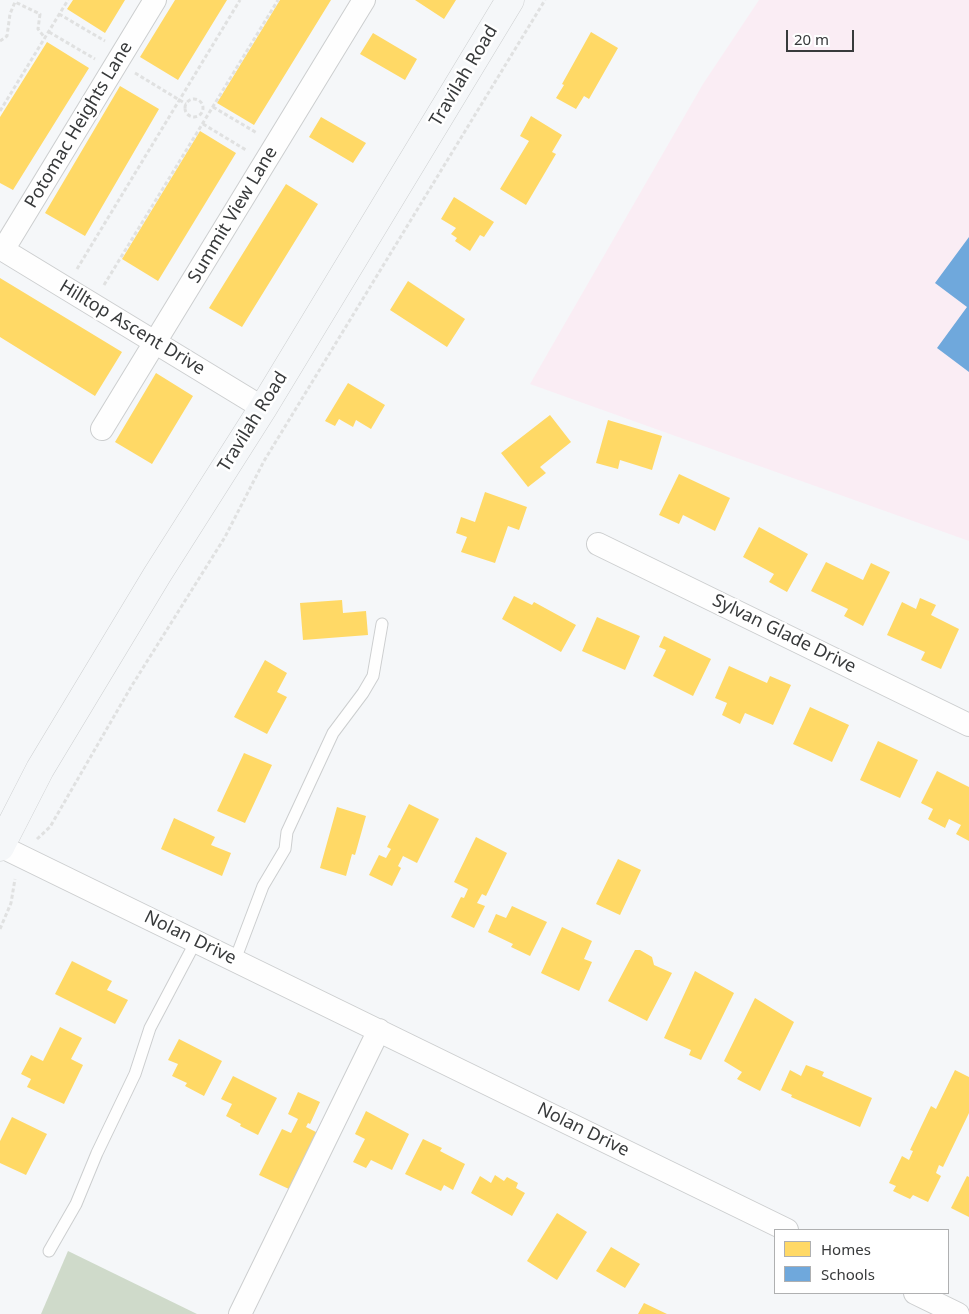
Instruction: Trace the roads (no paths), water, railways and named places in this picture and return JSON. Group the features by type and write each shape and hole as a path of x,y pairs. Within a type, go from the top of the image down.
{"main road":[{"name":"Travilah Road","path":"0,846 40,769 131,617 263,408 510,0"}],"street":[{"name":"Potomac Heights Lane","path":"2,249 154,0"},
{"name":"Summit View Lane","path":"102,429 364,0"},
{"name":"Hilltop Ascent Drive","path":"2,249 263,408"},
{"name":"Sylvan Glade Drive","path":"598,544 969,725"},
{"name":"Nolan Drive","path":"0,846 785,1229"},
{"path":"240,1314 379,1030"},
{"path":"917,1294 958,1314"}],"lane":[{"path":"235,960 264,886 285,849 287,832 333,733 363,693 373,676 382,624"},
{"path":"49,1251 76,1204 97,1153 135,1074 150,1028 196,941"}]}
